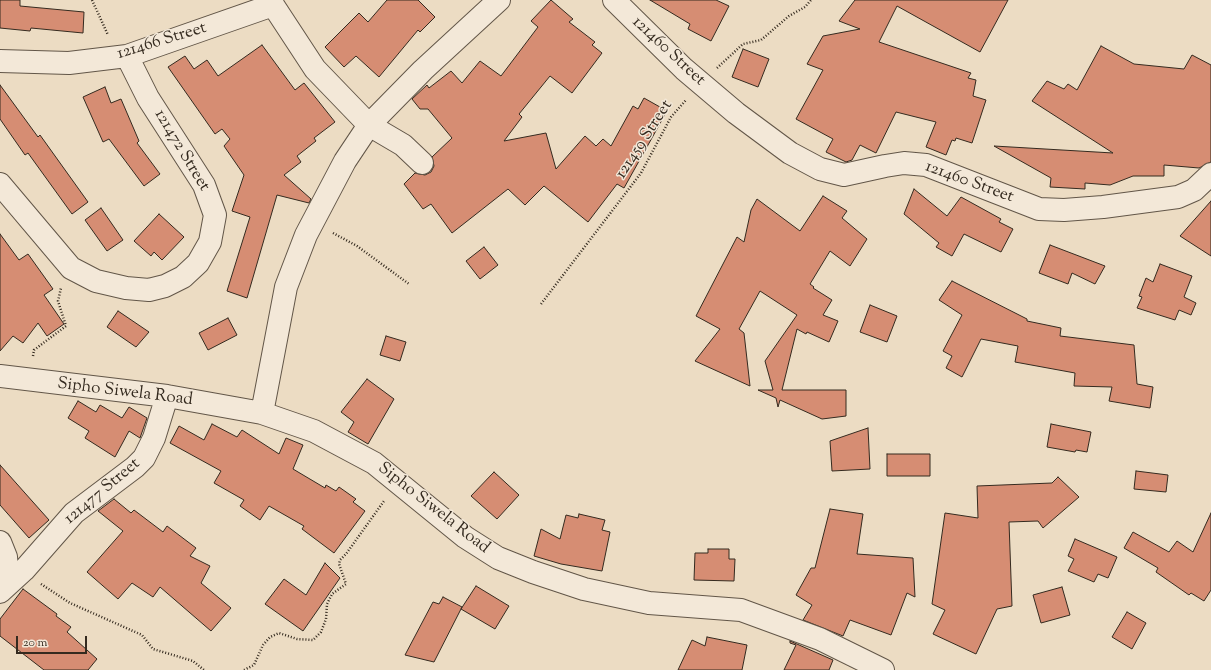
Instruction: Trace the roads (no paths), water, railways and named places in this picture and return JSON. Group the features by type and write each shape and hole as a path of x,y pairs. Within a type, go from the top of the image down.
{"street":[{"path":"262,413 286,287 313,223 345,161 369,125 423,70 499,0"},
{"name":"121460 Street","path":"614,0 650,37 736,113 790,153 820,169 844,174 904,163 926,165 1039,209 1064,210 1104,207 1178,197 1194,190 1211,174"},
{"path":"272,2 315,69 369,125 403,145 422,163"},
{"name":"121466 Street","path":"0,61 69,63 127,56 272,2"},
{"name":"121472 Street","path":"0,184 71,268 96,280 126,288 149,290 165,286 183,277 198,263 210,242 215,215 204,185 184,151 148,98 127,56"},
{"name":"Sipho Siwela Road","path":"0,376 167,396 262,413 314,431 374,463 465,537 498,558 533,572 584,589 649,603 741,610 820,639 883,670"},
{"name":"121477 Street","path":"0,592 24,570 74,513 136,467 144,458 154,438 167,396"},
{"path":"0,542 6,557 7,569 0,586"}]}
